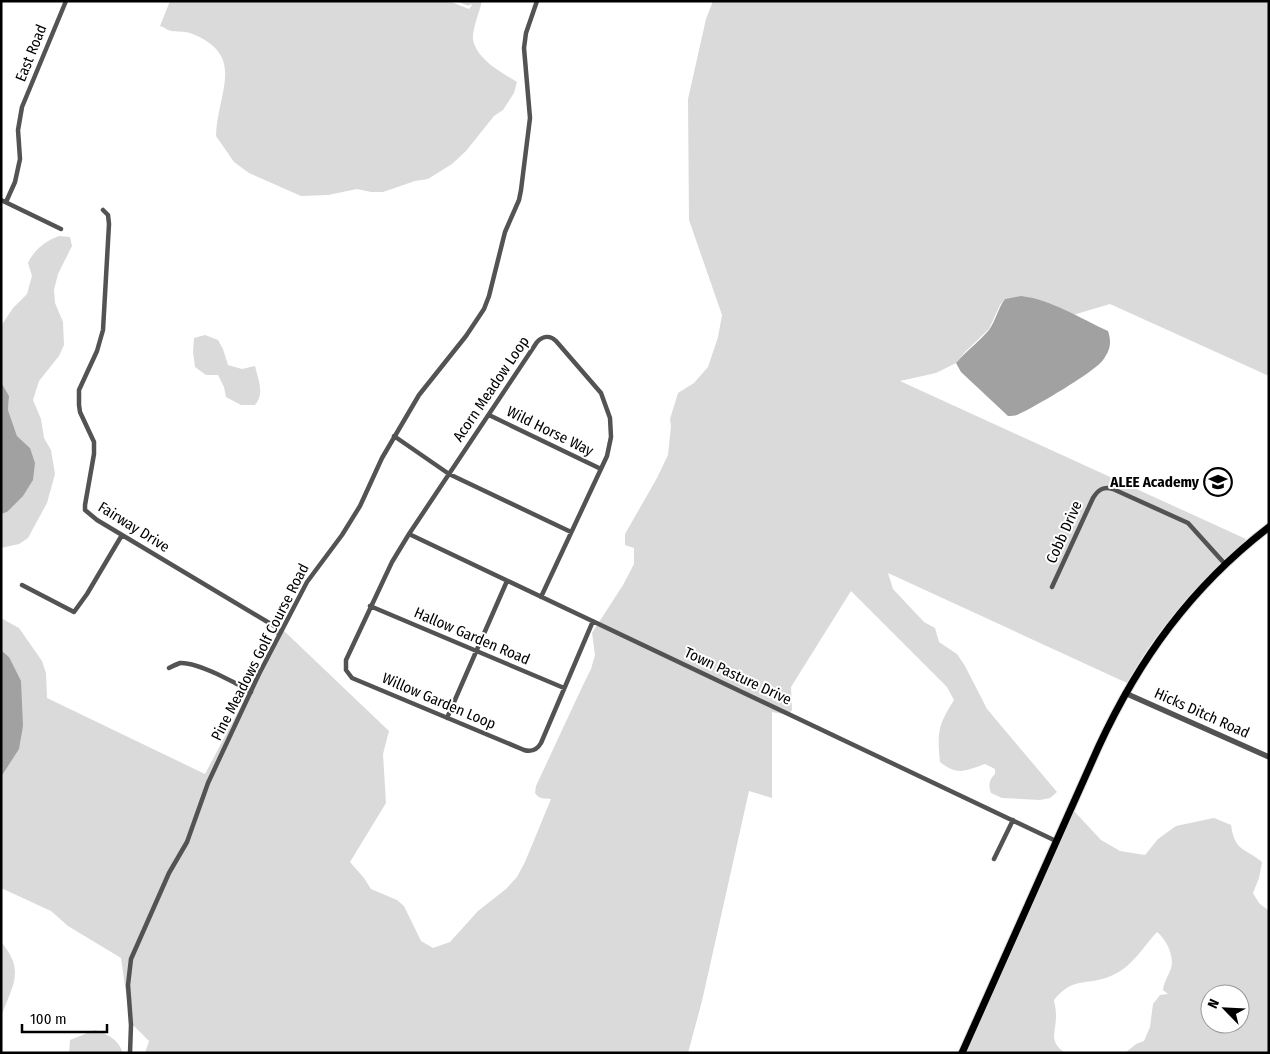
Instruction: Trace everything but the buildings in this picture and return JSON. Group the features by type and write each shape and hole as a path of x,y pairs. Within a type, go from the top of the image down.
{"main road":[{"path":"962,1053 1104,733 1125,693 1153,648 1175,618 1225,564 1269,527"}],"street":[{"name":"East Road","path":"4,201 15,182 19,166 18,130 22,107 66,1"},
{"name":"Pine Meadows Golf Course Road","path":"130,1053 131,1025 128,985 131,959 169,872 188,842 208,783 251,692 314,570 342,535 360,506 394,436 419,395 466,336 484,309 505,232 519,200 521,190 530,118 524,48 526,33 537,1"},
{"path":"4,201 61,229"},
{"name":"Fairway Drive","path":"103,210 108,214 109,224 103,330 78,397 80,412 94,442 94,454 84,504 86,510 97,520 276,627 279,635"},
{"name":"Acorn Meadow Loop","path":"409,534 538,341 546,337 553,338 597,388 610,418 611,437 609,450 601,469 541,597"},
{"name":"Wild Horse Way","path":"489,415 601,469"},
{"path":"394,436 449,474 571,532"},
{"name":"Cobb Drive","path":"1052,587 1093,498 1099,490 1105,488 1113,489 1188,523 1225,564"},
{"name":"Town Pasture Drive","path":"409,534 1056,841"},
{"name":"Willow Garden Loop","path":"409,534 384,577 346,660 346,672 352,678 526,751 532,751 541,743 593,621"},
{"path":"22,586 74,612 87,594 122,535"},
{"path":"447,718 507,581"},
{"name":"Hallow Garden Road","path":"370,606 564,688"},
{"path":"169,668 179,664 198,667 251,692"},
{"name":"Hicks Ditch Road","path":"1125,693 1269,757"},
{"path":"994,859 1013,820"}],"shaded area":[{"path":"170,1 449,1 469,9 472,5 470,4 469,6 456,1 482,1 474,31 473,39 475,46 484,59 517,82 514,93 503,110 494,116 466,151 452,164 428,179 415,181 383,192 357,189 328,195 301,196 249,173 234,162 216,136 224,90 224,64 219,52 208,42 190,33 171,31 160,26"},
{"path":"713,1 1269,1 1269,376 1110,304 1073,315 1040,300 1014,297 1005,299 1000,305 989,329 956,363 936,373 900,381 1246,539 1183,603 1153,642 1127,683 888,573 893,589 924,622 935,628 939,642 957,654 987,709 1057,792 1050,798 1040,800 1002,798 991,793 990,783 991,778 995,774 995,769 985,764 972,769 957,771 940,762 940,729 954,700 947,687 851,591 791,687 792,710 788,715 772,712 772,798 749,791 702,1001 688,1053 145,1053 149,1041 130,1022 121,958 68,926 51,911 1,888 1,777 18,749 9,657 1,650 1,618 19,628 42,661 46,673 47,698 205,774 282,629 389,731 383,754 386,803 350,862 371,889 397,900 404,906 421,941 433,948 450,942 478,911 506,889 517,877 525,862 551,799 538,797 535,793 536,786 591,669 595,655 592,633 623,585 634,564 634,548 625,545 625,534 668,455 670,419 678,393 694,383 708,367 718,337 722,315 689,220 688,99 706,19"},
{"path":"59,236 70,237 72,246 58,274 54,290 55,303 63,322 64,345 59,356 39,381 33,400 41,419 44,438 51,450 55,474 47,503 28,538 19,544 1,548 1,514 7,512 30,448 17,436 8,410 9,396 1,382 1,326 13,308 27,294 32,276 28,263 30,258 49,240"},
{"path":"1021,296 1055,305 1108,331 1110,343 1109,350 1103,360 1089,372 1064,389 1026,410 1016,415 1008,416 961,372 956,363 989,330 1005,299"},
{"path":"205,335 218,340 228,365 242,369 255,366 260,396 255,405 241,405 226,397 224,387 218,375 206,375 195,367 194,338"},
{"path":"1,382 9,396 8,410 17,436 30,448 35,463 33,480 23,496 7,512 1,514"},
{"path":"1,650 9,657 21,681 23,726 19,749 1,777"},
{"path":"1074,811 1101,840 1120,851 1145,855 1158,839 1176,826 1214,818 1231,825 1238,845 1262,862 1259,878 1253,893 1259,903 1269,911 1269,1053 1125,1053 1136,1044 1144,1041 1150,1027 1153,1004 1160,995 1168,994 1163,990 1172,966 1171,955 1161,935 1157,932 1132,962 1120,971 1104,978 1068,987 1054,1000 1056,1016 1055,1041 1056,1045 1065,1053 966,1053"},
{"path":"1,942 9,952 15,970 12,987 1,1017"},
{"path":"95,1030 112,1038 123,1053 69,1053 70,1040"}],"place":[{"name":"ALEE Academy","path":"1218,482"}]}
